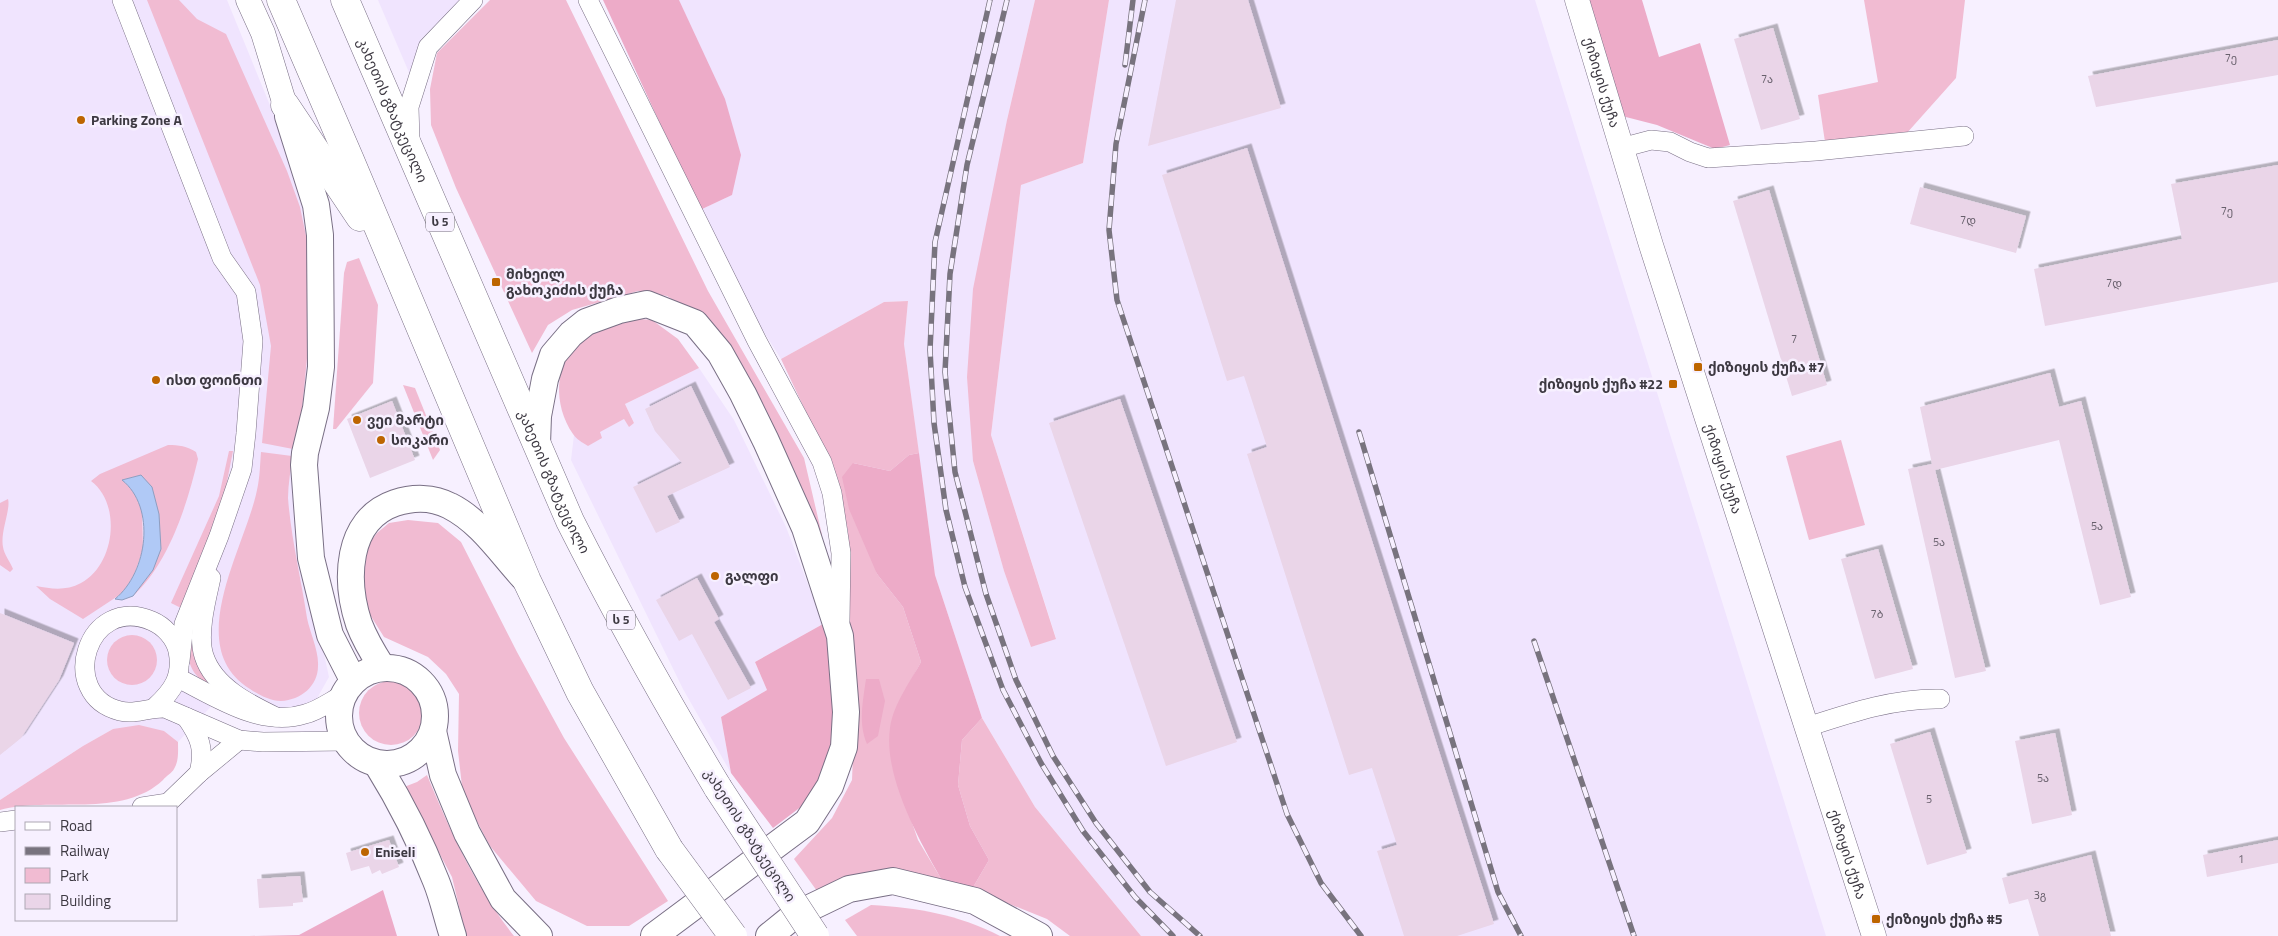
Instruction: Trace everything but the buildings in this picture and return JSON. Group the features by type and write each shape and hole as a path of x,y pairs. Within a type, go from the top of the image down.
{"highway":[{"path":"280,0 527,582 580,692 669,849 733,936"},
{"name":"კახეთის გზატკეცილი","path":"345,0 570,521 606,594 654,682 718,788 815,936"},
{"path":"285,105 393,266"}],"main road":[{"path":"285,105 316,205 320,235 320,368 316,408 304,465 311,558 330,635 348,688"},
{"path":"537,444 538,416 545,379 554,355 571,334 586,322 619,310 647,304 695,323 720,353 766,441 805,528 840,636 846,712 844,747 830,786 807,822 654,936"},
{"path":"382,667 367,642 359,622 351,572 357,537 372,516 385,508 410,498 431,500 449,505 473,522 527,582"},
{"path":"382,667 398,668 412,675 425,685 432,699 436,715 433,730 426,745 415,756 400,763 377,764 356,753 345,741 339,726 338,710 348,688 367,671 382,667"},
{"path":"433,730 443,775 467,833 503,899 539,936"},
{"path":"377,764 399,801 437,882 453,936"},
{"path":"769,936 795,915 849,889 893,881 975,901 1039,936"}],"street":[{"path":"122,0 222,258 246,292 253,341 242,469 219,536 186,616 179,670 171,693 156,707"},
{"path":"248,0 263,32 285,105"},
{"path":"411,156 409,107 428,47 473,0"},
{"path":"588,0 757,341 822,462 832,494 841,553 840,636"},
{"name":"ქიზიყის ქუჩა","path":"1577,0 1720,460 1874,936"},
{"path":"1622,148 1651,140 1670,142 1708,158 1964,136"},
{"path":"219,536 202,621 204,655 213,673 242,700 276,718"},
{"path":"179,670 177,646 169,633 158,623 144,617 116,618 104,625 94,634 87,648 84,663 86,679 93,693 101,701 116,709 132,712 156,707 166,708 239,740 263,742 345,741"},
{"path":"179,670 249,713 276,718 305,714 348,688"},
{"path":"1807,727 1864,708 1927,699 1940,700"},
{"path":"186,717 200,742 203,757 199,773"},
{"path":"148,806 168,803 199,773 239,740"},
{"path":"0,822 15,820"}],"shaded area":[{"name":"ისთ ფოინთი","path":"0,0 227,0 296,169 315,248 300,544 329,677 316,700 290,710 257,702 231,685 178,742 164,731 113,729 83,746 0,800"},
{"path":"378,0 461,0 421,39 411,77"},
{"path":"603,0 679,0 725,99 741,155 732,195 700,210"},
{"path":"679,0 1035,0 1007,120 973,461 1004,571 1031,647 1056,638 991,435 1021,185 1083,163 1109,0 1535,0 1826,936 1141,936 1035,807 982,718 935,575 904,344 908,301 884,302 781,359 750,310 700,210 732,195"},
{"path":"1586,0 1642,0 1659,57 1700,43 1730,145 1715,149 1657,125 1622,116"},
{"name":"გალფი","path":"699,368 734,420 786,527 823,624 755,662 767,690 721,717 731,773 683,689 571,460 574,435 588,446 599,432 624,419 629,426 634,423 625,404"},
{"path":"919,453 935,575 982,718 962,740 958,785 970,826 989,860 972,889 943,882 914,828 898,787 889,747 890,728 898,702 921,662 903,607 877,574 849,509 842,477 853,463 890,471 909,455"},
{"path":"823,624 830,647 836,745 823,775 802,806 773,828 731,773 721,717 767,690 755,662"},
{"path":"866,679 879,679 885,701 878,736 867,744 862,720"},
{"path":"383,890 397,936 249,936 299,935"}],"green space":[{"path":"147,0 179,0 197,19 226,34 287,171 300,207 310,255 308,348 302,410 293,449 262,443 271,346 260,285"},
{"path":"490,0 566,0 708,291 804,458 822,535 816,536 705,320 667,296 638,291 572,310 548,325 532,353 456,188 431,125 430,89 437,53"},
{"path":"1035,0 1109,0 1083,163 1021,185 991,435 1056,639 1031,647 1004,571 973,461 967,377 973,289 1007,120"},
{"path":"1864,0 1965,0 1956,78 1906,134 1825,142 1818,95 1878,82"},
{"path":"359,258 378,305 373,383 336,429 333,429 344,273 347,262"},
{"path":"908,301 904,344 919,453 909,455 890,471 853,463 877,574 903,607 921,662 898,704 892,765 918,840 943,882 817,891 794,859 832,818 852,780 855,705 849,625 848,531 830,463 781,359 884,302"},
{"path":"630,318 652,320 678,339 699,368 625,404 634,423 629,427 624,419 600,432 602,438 588,446 574,436 566,423 560,398 561,372 571,348 580,338"},
{"path":"403,385 415,388 440,450 433,460"},
{"path":"1841,440 1865,525 1809,540 1786,456"},
{"path":"168,445 189,448 196,452 198,459 175,532 157,567 146,583 133,596 153,570 141,475 122,480 131,487 142,509 143,550 134,575 124,592 83,619 50,599 36,586 59,589 81,583 101,563 107,549 110,519 107,504 101,491 91,481 100,474"},
{"path":"229,451 233,451 224,497 181,608 171,603 219,496"},
{"path":"261,452 292,456 288,493 289,513 307,618 318,660 317,673 312,686 295,698 281,701 265,697 250,689 230,671 220,648 219,622 224,595 257,490"},
{"path":"8,499 9,503 2,541 13,569 10,572 0,565 0,503"},
{"path":"408,520 438,523 461,542 517,652 564,738 668,901 629,926 587,926 536,901 490,846 463,795 458,751 459,694 446,674 428,657 384,637 367,610 363,567 368,545 377,533 389,523"},
{"path":"197,607 195,654 199,667 212,687 193,671 188,652"},
{"path":"127,635 137,635 150,642 157,655 157,665 150,678 137,685 127,685 118,681 111,674 107,665 107,655 111,646 118,639"},
{"path":"385,681 397,681 414,690 421,701 423,713 421,725 414,736 397,745 385,745 373,740 364,731 359,719 359,707 364,695 373,686"},
{"path":"982,718 1035,807 1141,936 1070,936 1047,919 972,889 989,860 970,826 958,785 962,740"},
{"path":"139,725 164,731 178,742 176,766 163,780 146,792 127,799 107,803 15,806 0,810 0,800 83,746 113,729"},
{"path":"427,775 445,818 465,858 487,898 514,936 466,936 452,877 404,787 417,782"},
{"path":"871,905 937,913 968,922 1000,936 857,936 845,920"}],"water":[{"path":"141,475 152,487 159,514 161,549 153,570 133,596 122,600 115,599 135,573 141,557 144,540 140,506 133,492 122,480"}],"railway":[{"path":"990,0 935,242 930,350 934,423 946,510 965,587 1003,690 1041,763 1083,831 1135,897 1173,936"},
{"path":"1007,0 967,165 950,274 945,372 955,472 986,594 1016,680 1053,756 1096,823 1150,892 1200,936"},
{"path":"1125,65 1133,0"},
{"path":"1145,0 1116,144 1109,230 1117,300 1287,814 1321,883 1361,936"},
{"path":"1359,432 1498,892 1521,936"},
{"path":"1534,641 1634,936"}],"place":[{"name":"Parking Zone A","path":"81,120"},
{"name":"მიხეილ გახოკიძის ქუჩა","path":"496,282"},
{"name":"ქიზიყის ქუჩა #7","path":"1698,367"},
{"name":"ისთ ფოინთი","path":"156,380"},
{"name":"ქიზიყის ქუჩა #22","path":"1673,384"},
{"name":"ვეი მარტი","path":"357,420"},
{"name":"სოკარი","path":"381,440"},
{"name":"გალფი","path":"715,576"},
{"name":"Eniseli","path":"365,852"},
{"name":"ქიზიყის ქუჩა #5","path":"1876,919"}]}
